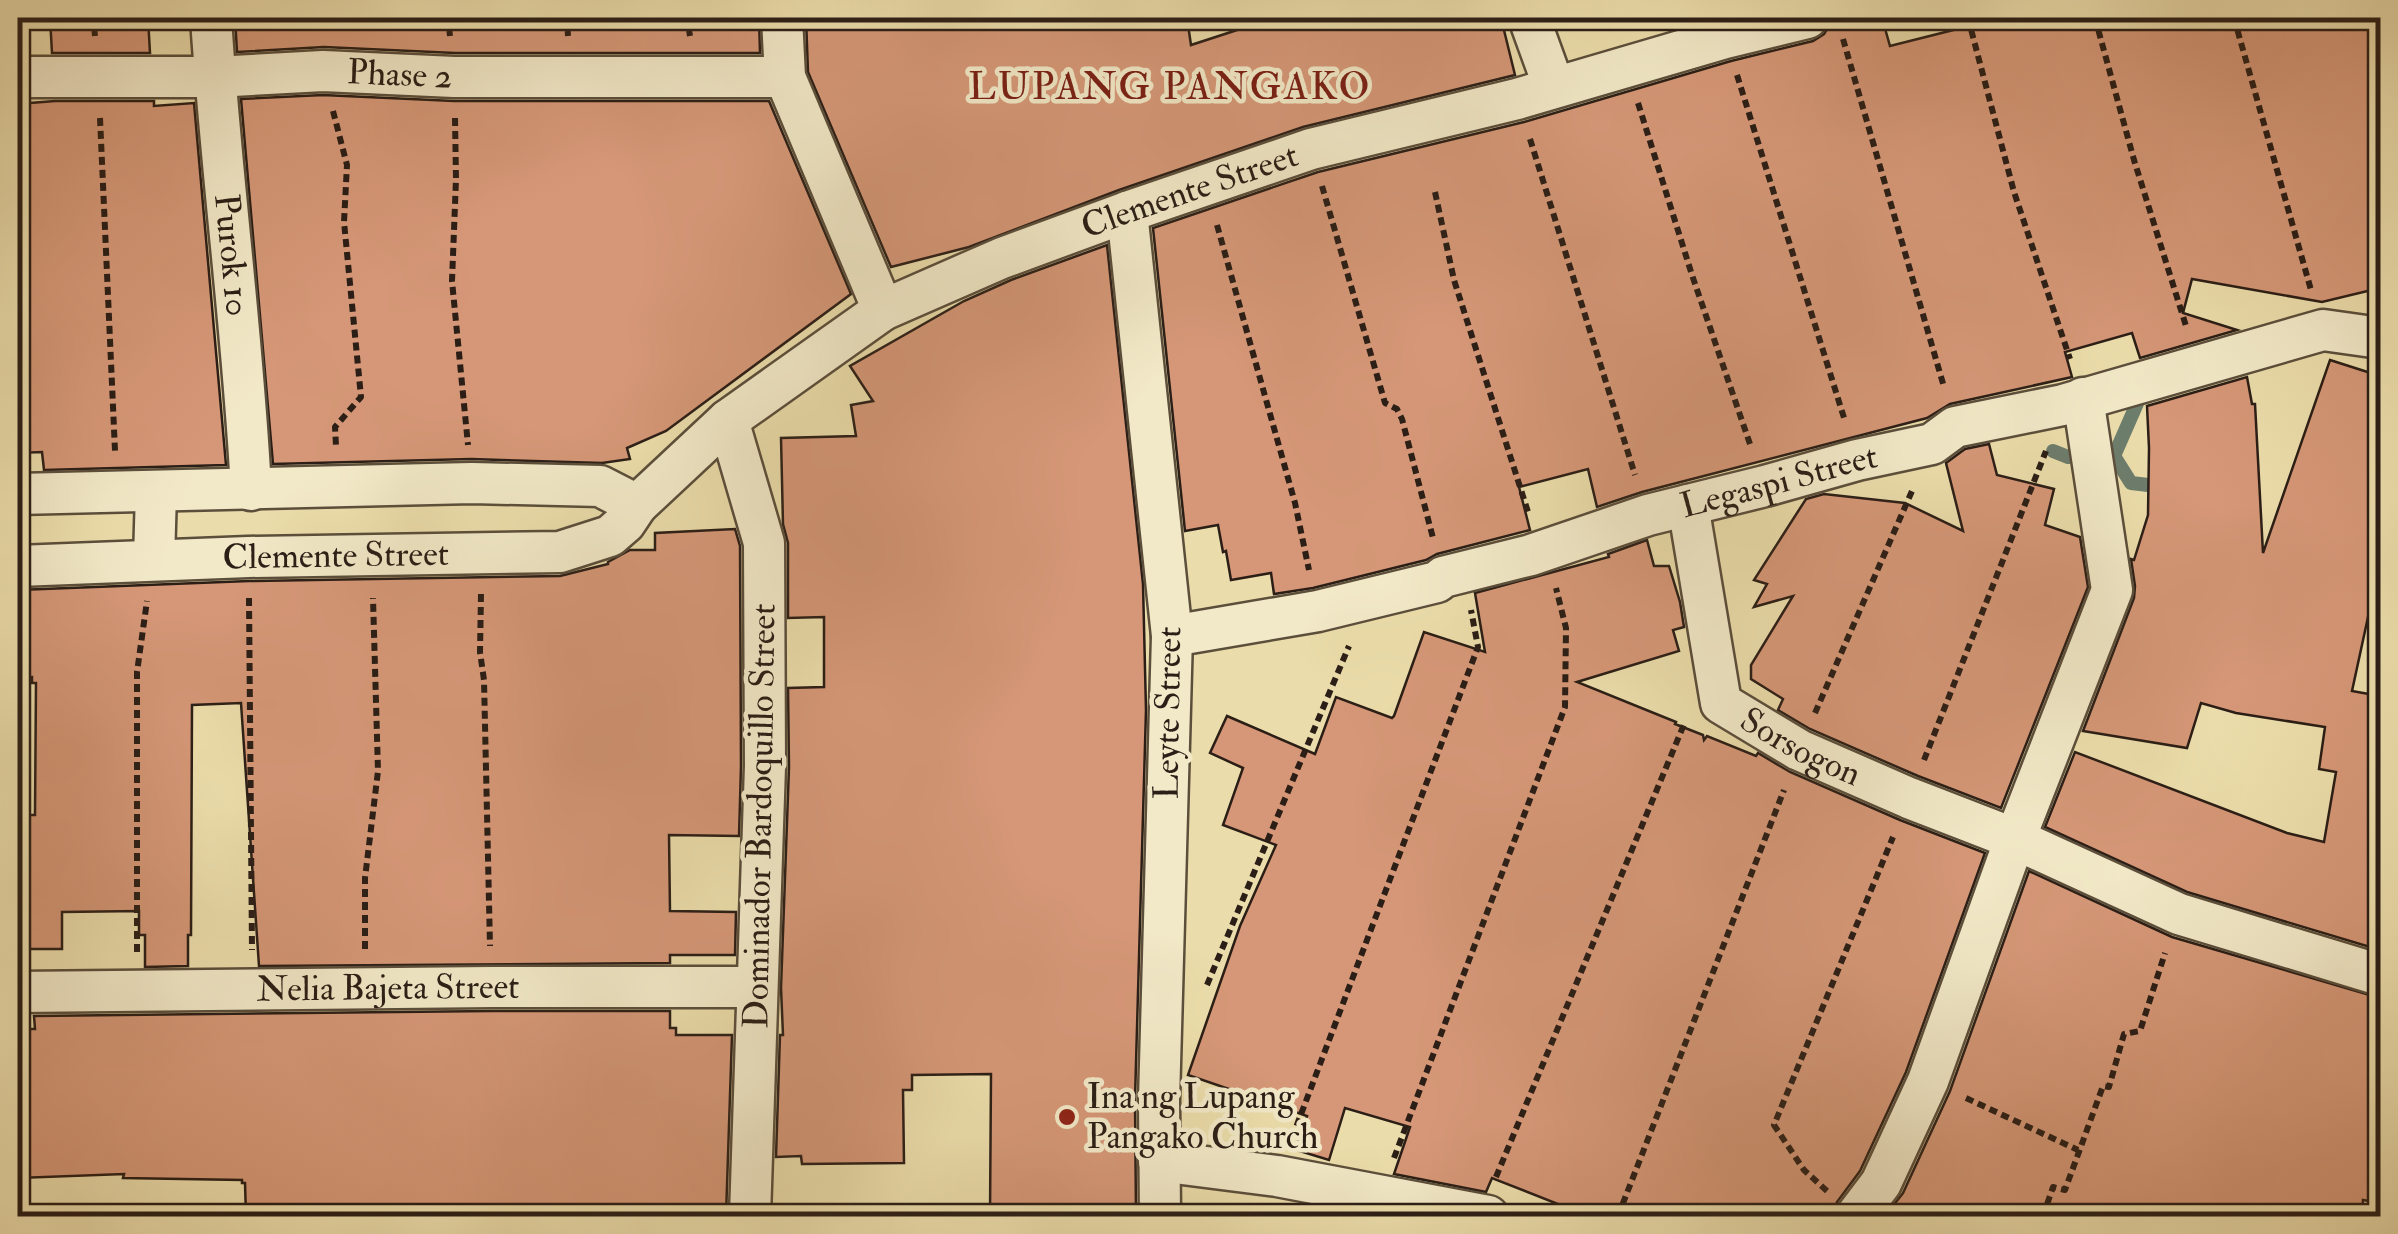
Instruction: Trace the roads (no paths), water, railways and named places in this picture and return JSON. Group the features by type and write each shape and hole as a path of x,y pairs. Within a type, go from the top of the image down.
{"street":[{"name":"Purok 10","path":"211,18 232,278 246,385 251,490"},
{"path":"782,18 785,77 882,310"},
{"path":"1529,18 1536,93"},
{"name":"Clemente Street","path":"20,566 248,556 560,552 610,536 728,420 882,310 1002,258 1311,149 1536,93 1725,38 1824,27"},
{"name":"Phase 2","path":"18,77 215,77 323,70 454,77 785,77"},
{"name":"Leyte Street","path":"1127,212 1172,636 1160,1216"},
{"name":"Legaspi Street","path":"1172,636 1318,611 1440,580 1648,514 2064,406 2322,330 2380,338"},
{"path":"1856,1216 1881,1183 1928,1081 2015,839 2112,590 2083,398"},
{"name":"Dominador Bardoquillo Street","path":"728,420 764,543 765,766 750,1216"},
{"name":"Clemente Street","path":"18,494 472,483 600,486 637,506"},
{"path":"136,492 154,560"},
{"name":"Sorsogon","path":"1688,505 1721,703 1799,750 2015,839 2179,914 2380,975"},
{"name":"Nelia Bajeta Street","path":"18,992 757,987"},
{"path":"1159,1161 1277,1176 1484,1216"}],"waterway":[{"path":"2149,396 2139,399 2114,456 2131,483 2157,486 2164,491"},
{"path":"2053,451 2068,457"},
{"path":"2353,599 2380,609"}],"place":[{"name":"Ina ng Lupang Pangako Church","path":"1067,1117"}],"district":[{"name":"LUPANG PANGAKO","path":"1170,87"}]}
